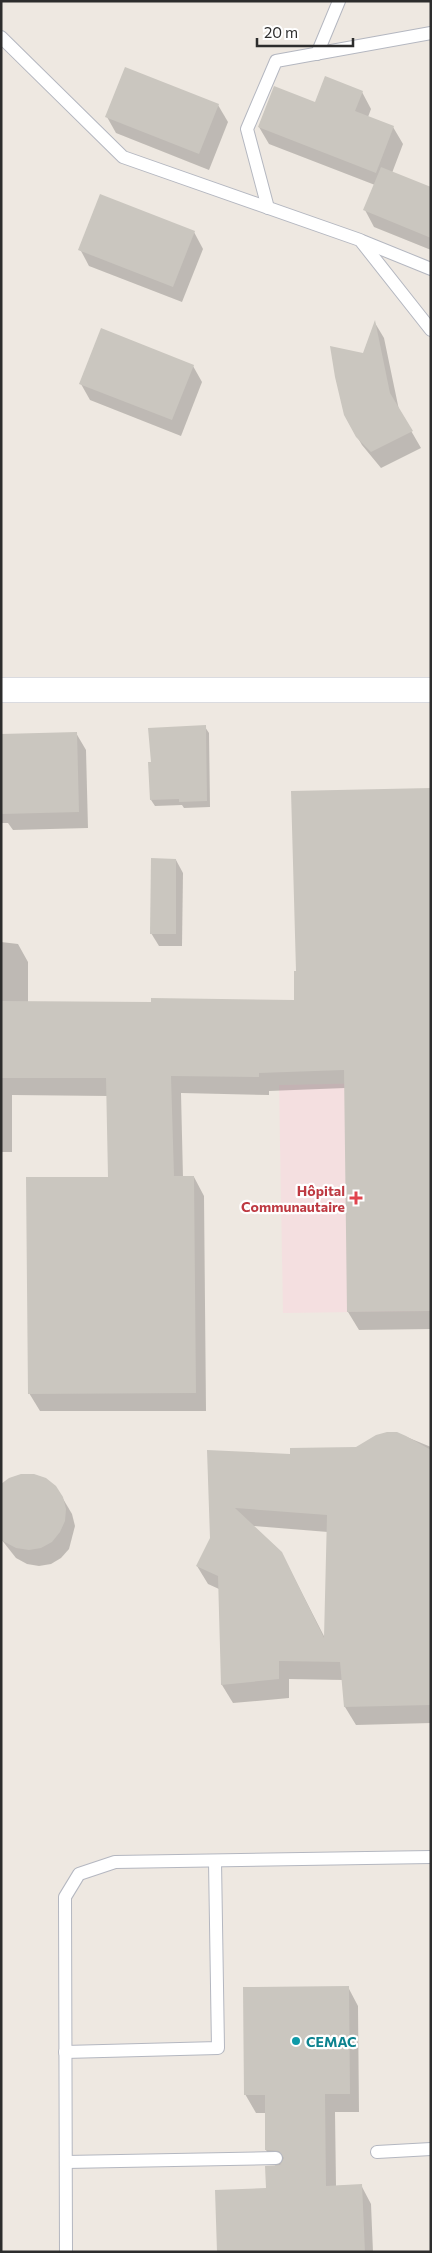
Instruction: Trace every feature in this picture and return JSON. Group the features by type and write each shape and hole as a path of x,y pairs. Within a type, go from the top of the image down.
{"street":[{"path":"1,690 431,690"}],"lane":[{"path":"317,54 339,1"},
{"path":"268,208 247,128 276,61 431,33"},
{"path":"1,37 123,157 360,240 431,269"},
{"path":"360,240 431,330"},
{"path":"66,2252 65,1897 80,1874 115,1862 431,1857"},
{"path":"65,2052 218,2048 214,1861"},
{"path":"377,2152 431,2149"},
{"path":"66,2162 276,2158"}],"shaded area":[{"name":"Hôpital Communautaire","path":"431,1082 431,1311 283,1313 279,1085"}],"building":[{"path":"125,67 219,104 199,154 105,117"},
{"path":"325,76 363,91 355,111 394,126 376,173 258,127 274,86 315,102"},
{"path":"381,167 431,187 431,238 363,210"},
{"path":"100,194 195,231 173,287 78,250"},
{"path":"375,320 390,393 413,431 371,452 356,437 344,415 330,346 363,353"},
{"path":"101,328 194,365 172,420 79,384"},
{"path":"206,725 207,801 179,802 179,799 150,800 148,762 151,762 148,728"},
{"path":"77,732 79,812 2,814 1,734"},
{"path":"431,788 431,1311 347,1312 344,1070 259,1073 259,1077 171,1076 174,1176 194,1176 196,1393 28,1394 26,1177 108,1177 106,1078 1,1078 1,1001 151,1002 151,998 294,1000 294,971 296,971 291,791"},
{"path":"151,858 176,859 176,934 150,934"},
{"path":"397,1432 431,1450 431,1705 344,1707 340,1662 279,1661 279,1679 221,1685 218,1576 196,1566 210,1538 207,1450 290,1454 290,1448 356,1447 376,1435","holes":["235,1508 327,1515 324,1638 282,1552"]},
{"path":"21,1474 34,1474 46,1478 56,1486 63,1497 66,1509 65,1521 60,1532 52,1542 41,1548 29,1550 16,1548 1,1540 1,1484 9,1478"},
{"path":"349,1986 350,2094 325,2094 326,2186 362,2184 365,2252 217,2252 215,2190 266,2188 265,2166 280,2165 284,2158 279,2151 265,2150 265,2095 244,2095 243,1987"}],"place":[{"name":"Hôpital Communautaire","path":"356,1198"},
{"name":"CEMAC","path":"296,2041"}]}
